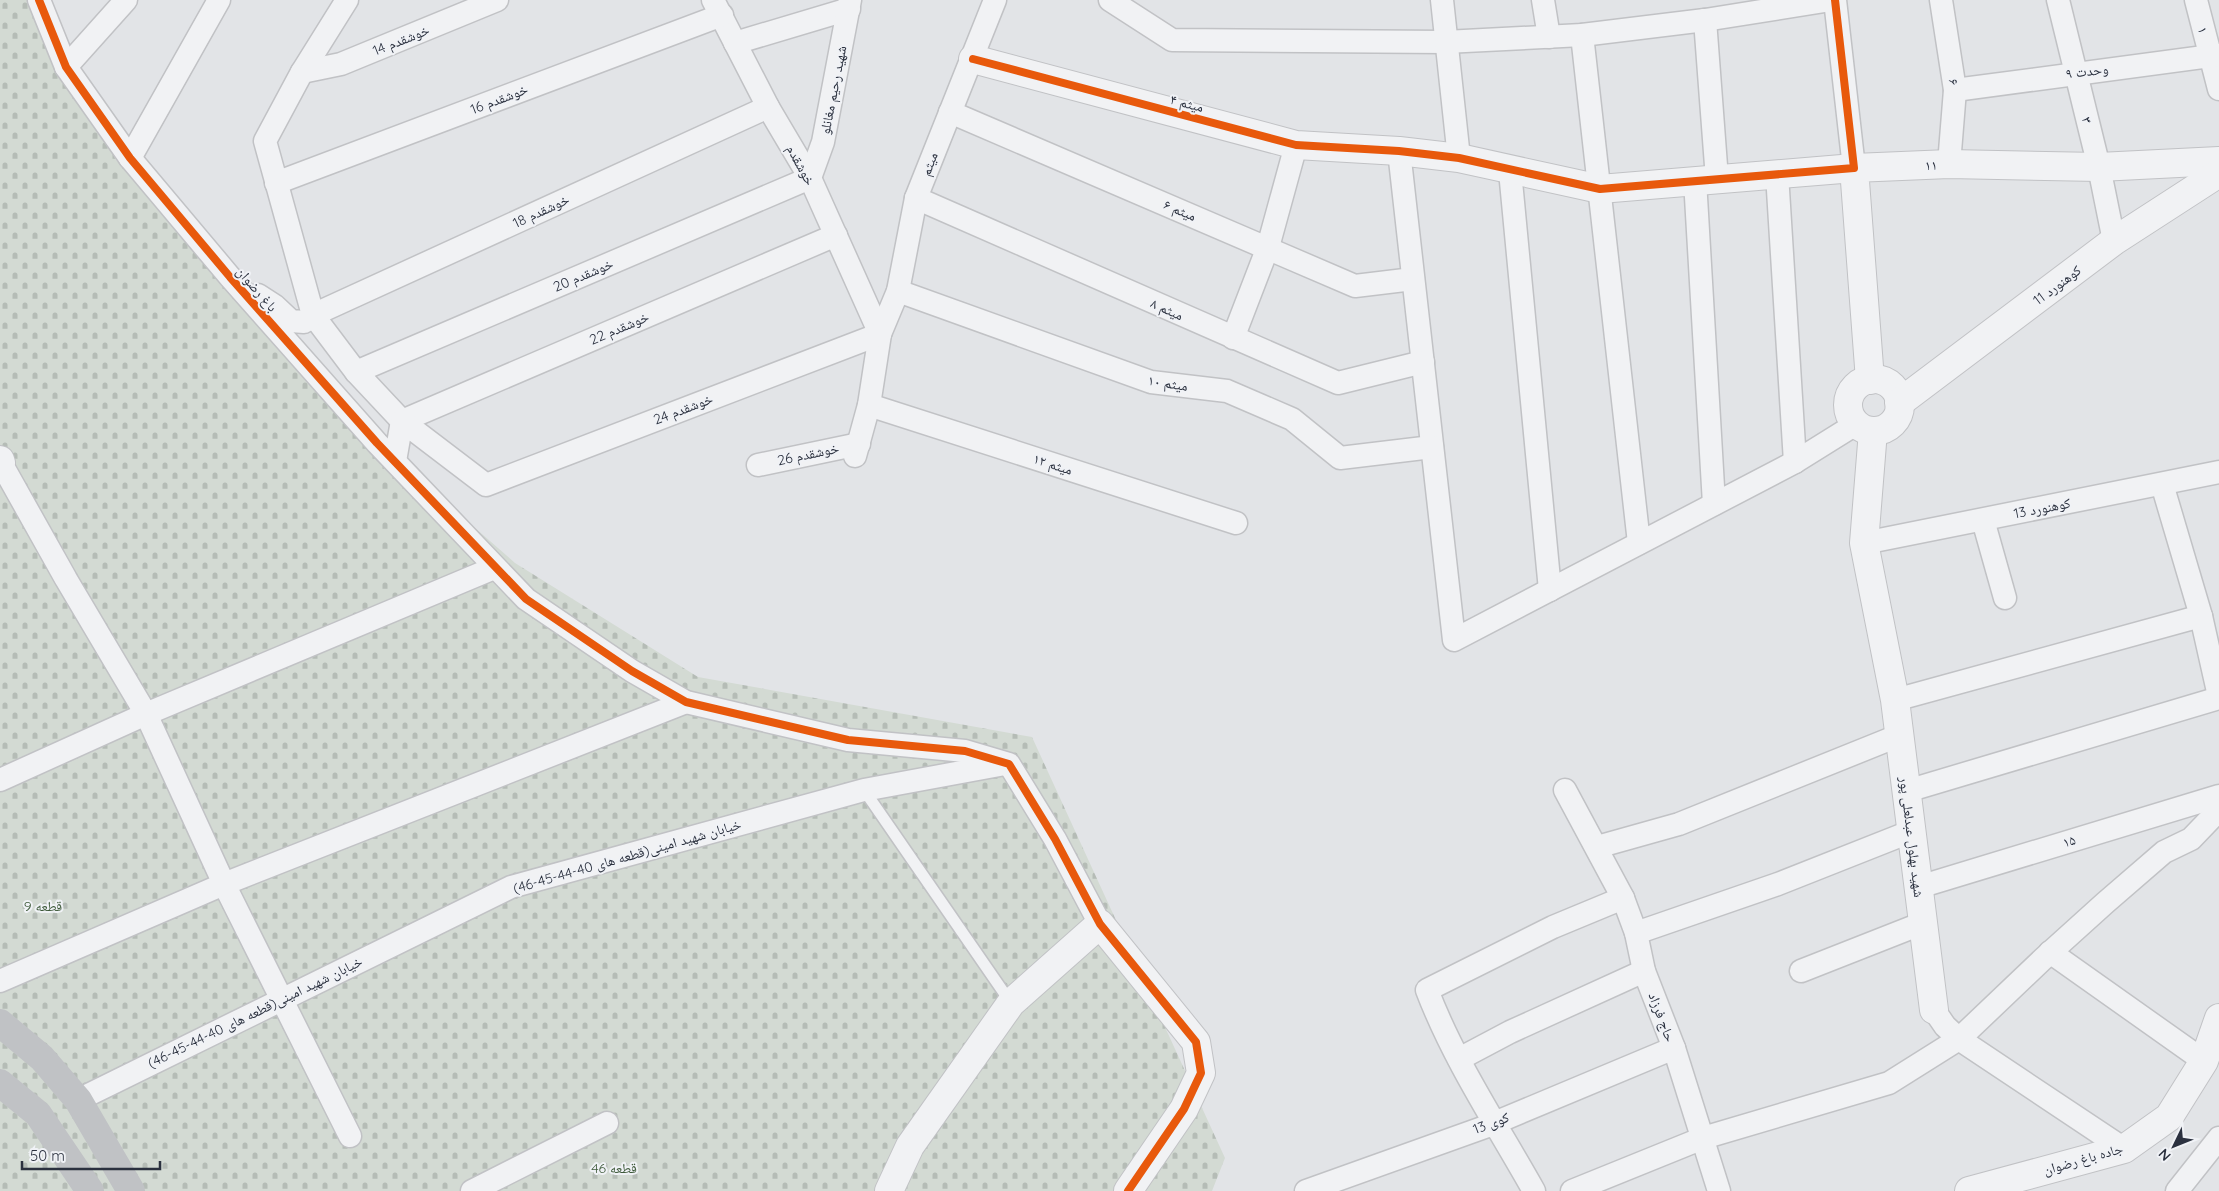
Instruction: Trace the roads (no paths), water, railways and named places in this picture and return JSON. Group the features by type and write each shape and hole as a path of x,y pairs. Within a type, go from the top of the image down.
{"main road":[{"path":"0,1023 42,1058 78,1100 131,1191"},
{"path":"0,1083 38,1114 90,1191"}],"street":[{"name":"باغ رضوان","path":"39,0 66,67 130,158 230,277 395,462 526,600 632,671 686,702 848,740 965,751 1008,764"},
{"path":"66,67 126,0"},
{"path":"130,158 219,0"},
{"path":"347,0 302,72 264,141 313,316 356,372 402,421 395,462"},
{"name":"خوشقدم 14","path":"302,72 341,64 497,0"},
{"name":"میثم","path":"857,450 869,405 880,334 898,290 916,198 995,0"},
{"path":"1112,0 1172,40 1445,42 1582,35 1705,20 1833,0 1854,168 1870,380"},
{"path":"1442,0 1445,42 1459,158"},
{"path":"1543,0 1550,37"},
{"name":"۶","path":"1941,0 1955,90 1949,164"},
{"name":"۳","path":"2058,0 2099,167 2114,241"},
{"name":"۱","path":"2196,0 2214,55 2219,89"},
{"path":"735,43 849,4"},
{"name":"شهید رحیم مغانلو","path":"810,178 824,142 849,4"},
{"name":"خوشقدم","path":"717,8 768,107 810,178 880,334"},
{"name":"خوشقدم 16","path":"276,183 717,8"},
{"path":"1705,20 1706,180 1714,504"},
{"path":"1582,35 1639,543"},
{"name":"۹ وحدت","path":"1955,90 2214,55"},
{"name":"۴ میثم","path":"973,59 1296,145 1399,151 1459,158 1510,171 1600,189"},
{"name":"خوشقدم 18","path":"230,277 275,306 290,322 304,322 313,316 768,107"},
{"name":"۶ میثم","path":"950,112 1355,286 1413,279"},
{"path":"1233,338 1268,247 1296,145"},
{"path":"1399,151 1454,640 1864,427 1881,430 1895,420 1899,403 1893,388 1886,383 1870,380 1855,387 1851,394 1848,409 1864,427"},
{"name":"۱۱","path":"1600,189 1854,168 1949,164 2099,167 2219,160"},
{"path":"1510,171 1550,590"},
{"name":"کوهنورد 11","path":"1899,403 2114,241 2219,173"},
{"path":"1777,174 1794,462"},
{"name":"خوشقدم 20","path":"356,372 810,178"},
{"name":"۸ میثم","path":"916,198 1338,383 1423,362"},
{"name":"خوشقدم 22","path":"402,421 836,235"},
{"name":"۱۰ میثم","path":"898,290 1151,382 1227,391 1292,419 1340,458 1432,447"},
{"name":"خوشقدم 24","path":"402,421 486,485 880,334"},
{"name":"۱۲ میثم","path":"869,405 1236,523"},
{"name":"شهید بهلول عبدلعلی پور","path":"1864,427 1864,543 1895,700 1934,1010 1945,1026 1959,1039 2124,1148"},
{"name":"خوشقدم 26","path":"758,465 857,450"},
{"path":"1,462 66,579 146,714 224,884 350,1136"},
{"name":"کوهنورد 13","path":"1864,543 2219,472"},
{"path":"1907,791 2219,697 2201,616 2162,484"},
{"path":"1983,520 2005,598"},
{"path":"0,780 146,714 494,568"},
{"path":"1895,700 2201,616"},
{"path":"0,981 224,884 686,702"},
{"path":"1597,848 1679,824 1900,735"},
{"path":"1008,764 1055,839 1100,924 1196,1042 1201,1073 1184,1109 1128,1191"},
{"name":"خیابان شهید امینی(قطعه های 40-44-45-46)","path":"78,1100 511,887 864,790 1008,764"},
{"name":"حاج فرزاد","path":"1565,790 1623,898 1636,933 1644,971 1674,1048 1719,1191"},
{"name":"۱۵","path":"1918,887 2219,796"},
{"path":"1572,1191 1703,1138 1889,1083 1959,1039 2050,952 2164,852 2191,839 2219,810"},
{"path":"1636,933 1778,884 1912,831"},
{"path":"1534,1191 1459,1059 1438,1018 1427,990 1552,927 1623,898"},
{"path":"1801,971 1923,923"},
{"path":"889,1191 910,1146 1011,1003 1100,924"},
{"path":"2050,952 2204,1061"},
{"path":"1459,1059 1510,1032 1644,971"},
{"name":"جاده باغ رضوان","path":"1969,1191 2124,1148 2169,1117 2204,1061 2219,1018"},
{"name":"کوی 13","path":"1306,1191 1496,1122 1674,1048"},
{"path":"472,1191 607,1123"},
{"path":"2177,1191 2219,1138"}],"lane":[{"path":"864,790 1011,1003"}],"park label":[{"name":"قطعه 9","path":"43,906"},
{"name":"قطعه 46","path":"614,1168"}]}
